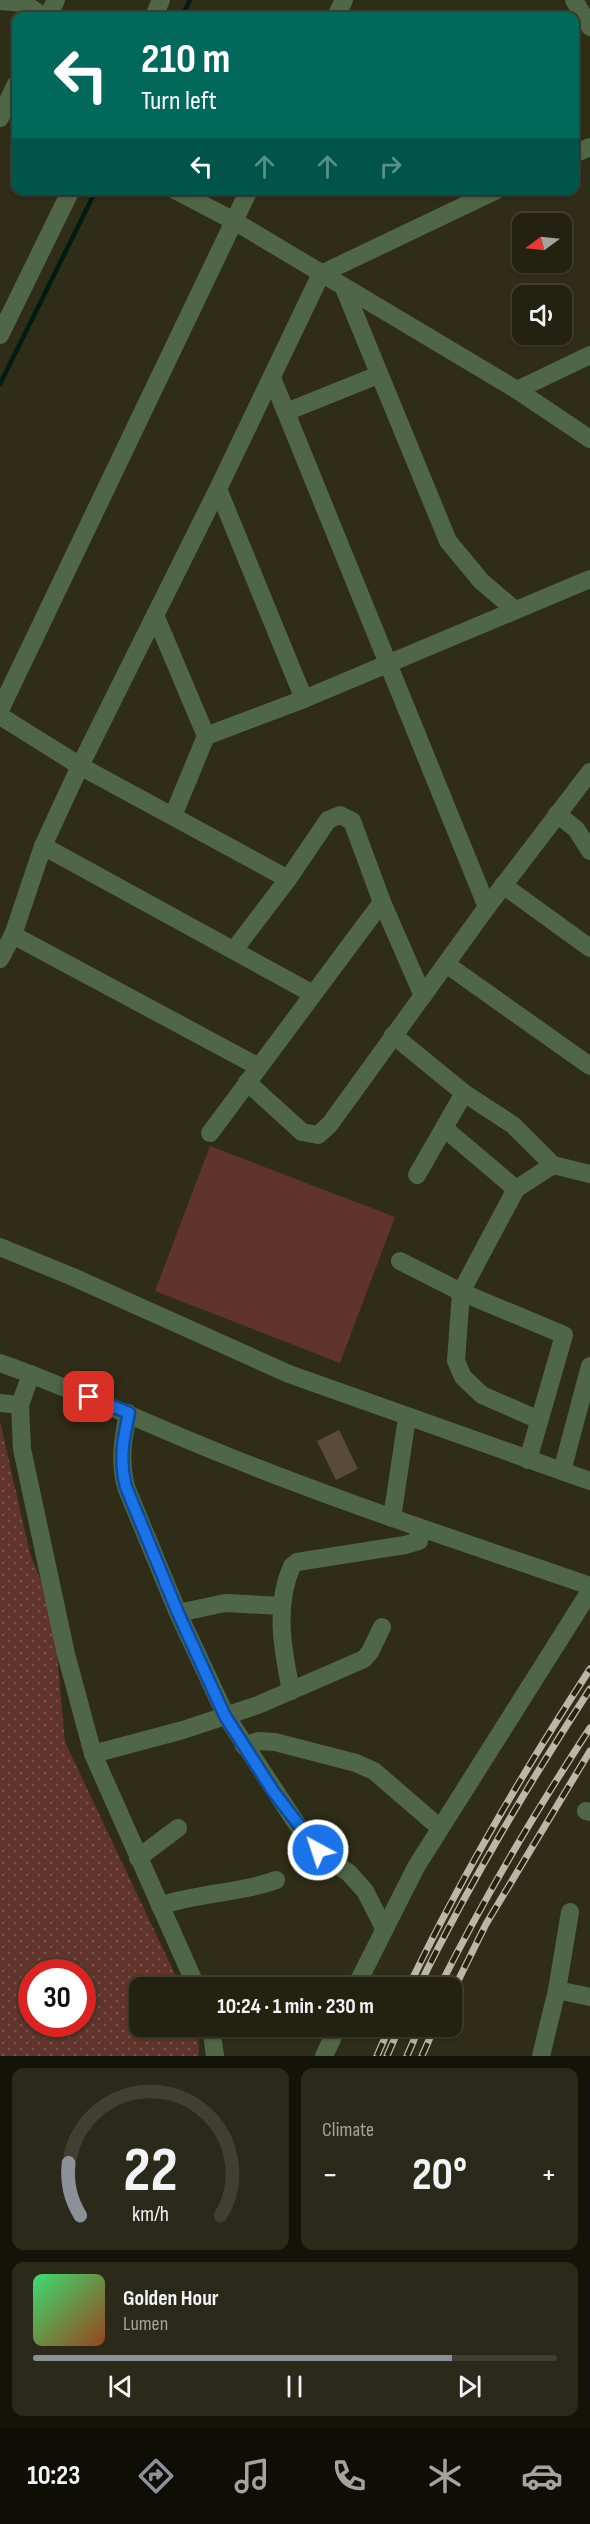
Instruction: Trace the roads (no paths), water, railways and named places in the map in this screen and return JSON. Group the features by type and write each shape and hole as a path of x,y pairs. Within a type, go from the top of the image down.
{"street":[{"path":"574,0 590,27"},
{"path":"0,2 23,3 37,12"},
{"path":"6,108 12,94"},
{"path":"0,335 69,195"},
{"path":"185,195 234,221 517,390 590,439"},
{"path":"0,710 247,195"},
{"path":"0,959 13,935 43,846 80,766 218,489 321,274 487,195"},
{"path":"344,288 448,541 481,581 515,610"},
{"path":"517,390 590,355"},
{"path":"285,412 378,375"},
{"path":"272,378 487,907"},
{"path":"218,489 304,699"},
{"path":"206,736 304,699 590,579"},
{"path":"155,615 206,736 173,816"},
{"path":"0,716 80,766 288,879"},
{"path":"247,1082 302,1132 318,1135 330,1125 503,885 590,772"},
{"path":"234,950 288,879 328,820 340,814 352,821 382,902 423,996"},
{"path":"557,814 576,829 590,851"},
{"path":"43,846 313,994"},
{"path":"503,885 590,948"},
{"path":"210,1133 382,902"},
{"path":"13,935 259,1067"},
{"path":"446,964 590,1066"},
{"path":"393,1035 464,1093 513,1125 553,1165 590,1174"},
{"path":"417,1176 464,1093"},
{"path":"444,1128 516,1189"},
{"path":"539,1420 482,1395 462,1377 456,1361 461,1292 516,1189 553,1165"},
{"path":"0,1247 73,1277 289,1374 407,1418 590,1481"},
{"path":"400,1261 461,1292 564,1335 528,1460"},
{"path":"0,1363 129,1413 226,1456 418,1527 590,1586"},
{"path":"562,1471 590,1366"},
{"path":"31,1374 20,1405 22,1449 66,1654 93,1754 192,1977"},
{"path":"0,1402 20,1405"},
{"path":"129,1413 121,1448 121,1468 126,1487 178,1613 225,1716 308,1841 349,1873 365,1891 384,1928"},
{"path":"393,1518 407,1418"},
{"path":"291,1691 282,1646 282,1606 289,1574 297,1562 419,1541 418,1527"},
{"path":"361,1977 384,1928 440,1828 590,1591"},
{"path":"178,1613 225,1603 282,1606"},
{"path":"93,1754 225,1716 291,1691 364,1659 382,1627"},
{"path":"244,1746 258,1741 275,1742 356,1763 374,1771 440,1828"},
{"path":"138,1858 178,1828"},
{"path":"160,1906 199,1895 256,1887 276,1880"},
{"path":"541,2056 557,1990 570,1912"},
{"path":"557,1990 590,1997"},
{"path":"212,2037 215,2056"},
{"path":"324,2056 333,2037"}],"waterway":[{"path":"184,12 190,0"},
{"path":"0,384 94,195"}],"railway":[{"path":"413,1977 494,1825 590,1669"},
{"path":"424,1977 500,1836 590,1689"},
{"path":"445,1977 511,1856 590,1728"},
{"path":"460,1977 486,1924 590,1751"},
{"path":"377,2056 385,2037"},
{"path":"387,2056 395,2037"},
{"path":"407,2056 415,2037"},
{"path":"422,2056 430,2037"}]}
